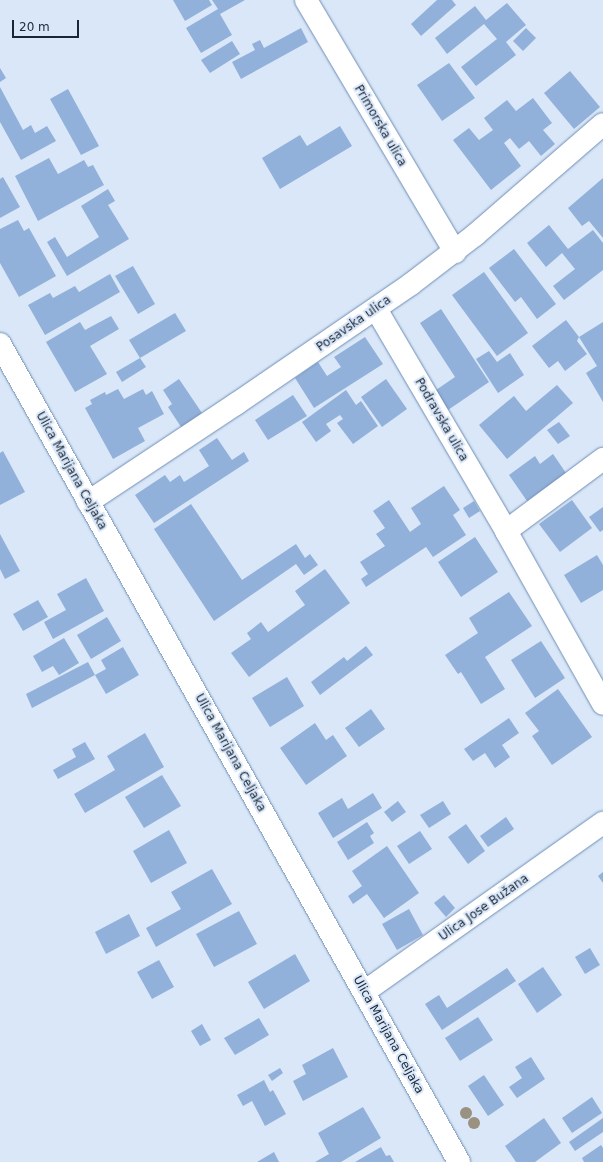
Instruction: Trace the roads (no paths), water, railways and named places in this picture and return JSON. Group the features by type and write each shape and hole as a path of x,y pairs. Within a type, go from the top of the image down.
{"street":[{"name":"Primorska ulica","path":"306,0 455,252"},
{"name":"Posavska ulica","path":"88,502 376,309 455,252 603,124"},
{"name":"Podravska ulica","path":"376,309 506,531 603,704"},
{"name":"Ulica Marijana Celjaka","path":"0,344 459,1162"},
{"path":"506,531 603,459"},
{"name":"Ulica Jose Bužana","path":"364,992 603,822"}]}
